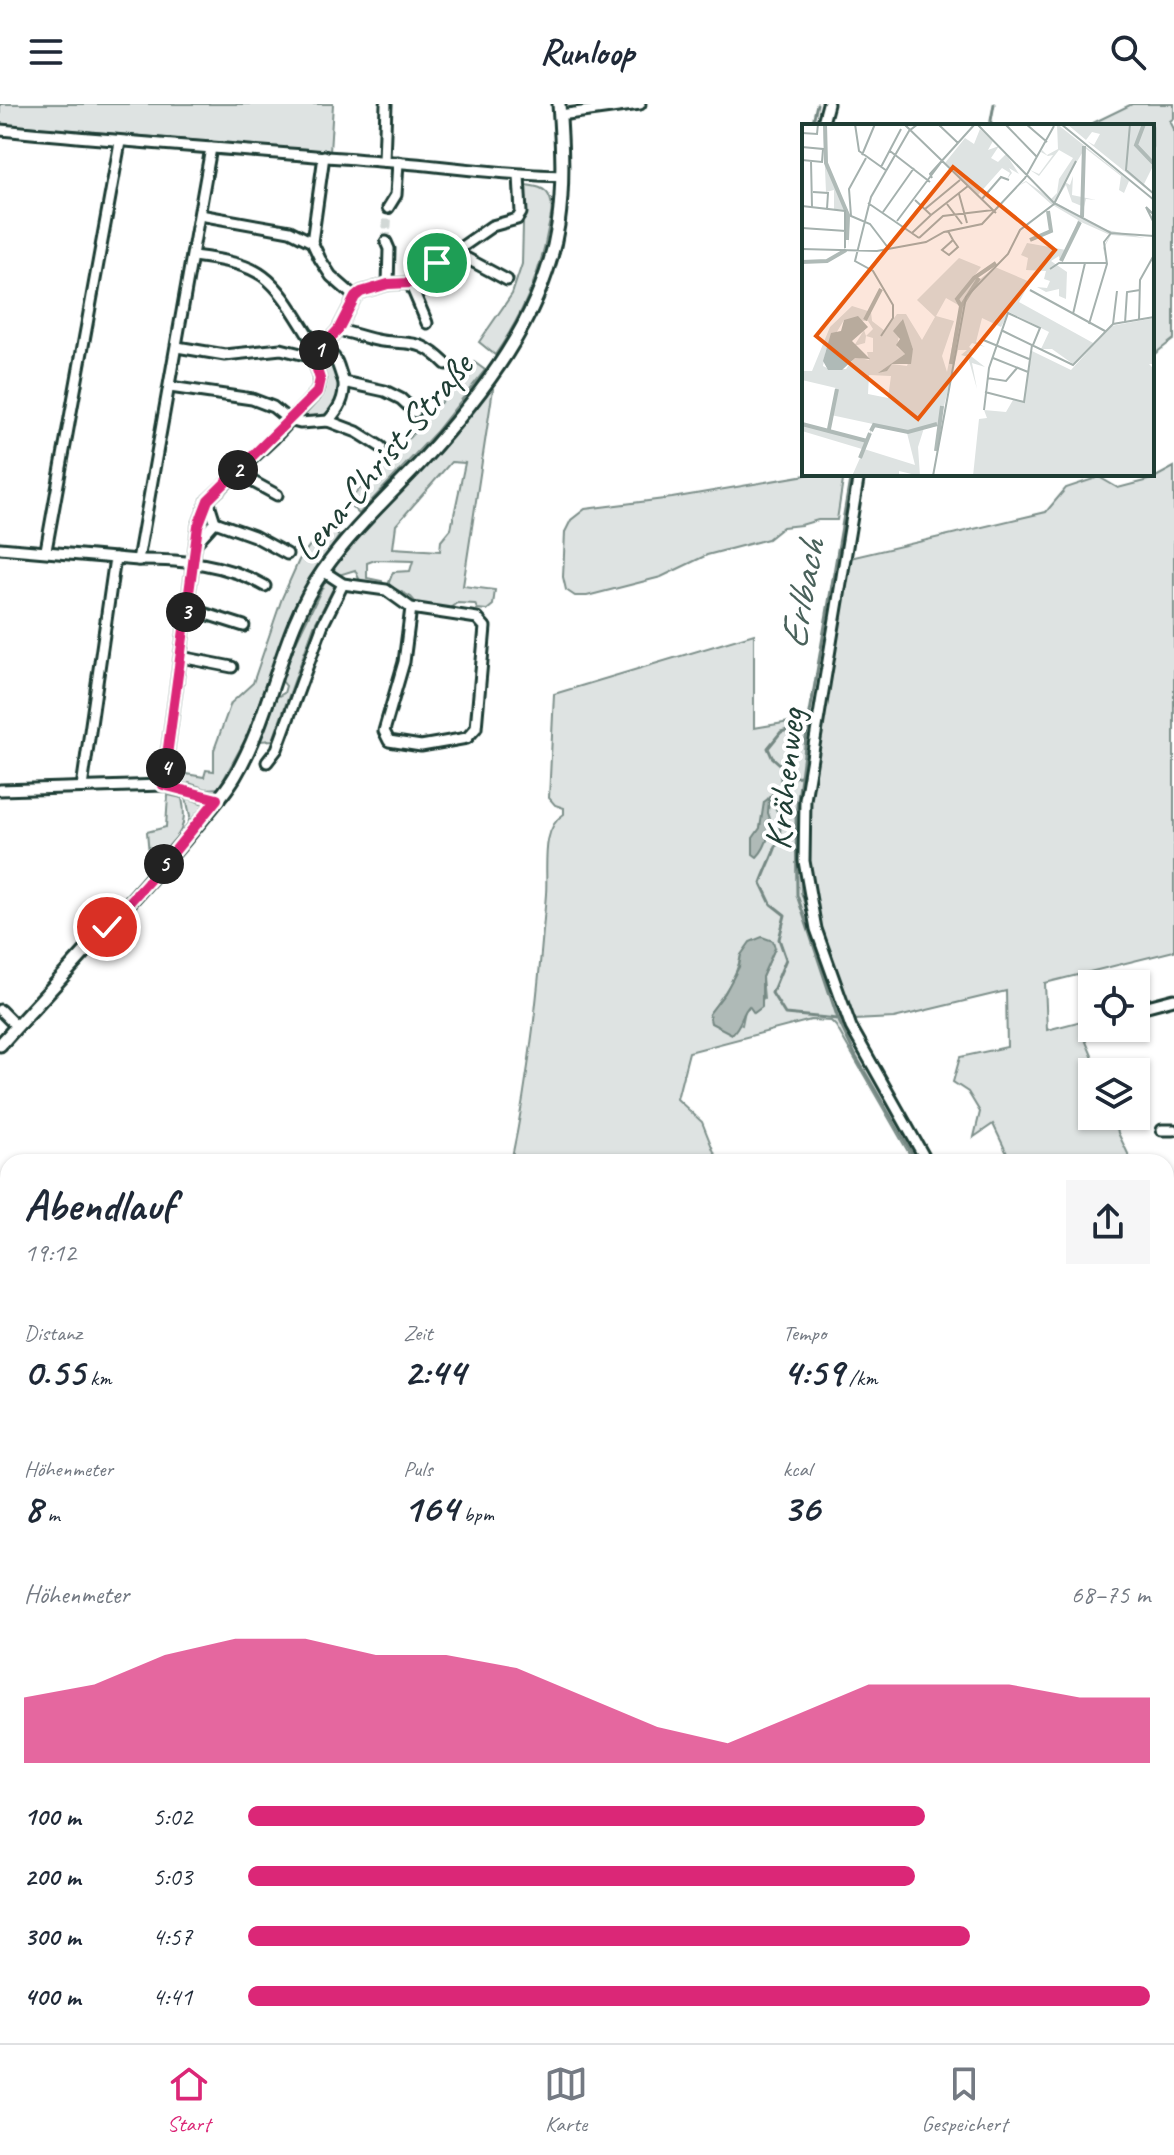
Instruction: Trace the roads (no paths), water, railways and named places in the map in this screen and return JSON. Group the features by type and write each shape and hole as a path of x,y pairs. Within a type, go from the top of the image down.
{"street":[{"path":"384,161 386,104"},
{"path":"560,109 640,104"},
{"path":"823,124 828,104"},
{"name":"Lena-Christ-Straße","path":"0,1045 165,863 235,777 303,602 353,531 421,462 460,416 519,335 544,281 558,226 562,176 560,109"},
{"path":"0,130 398,162 519,175 562,176"},
{"path":"46,550 120,142"},
{"path":"138,560 211,148"},
{"path":"312,242 324,156"},
{"path":"388,208 396,195 398,162"},
{"path":"313,357 338,330 355,297 368,288 410,283 492,226 517,219 521,213 519,175"},
{"path":"200,215 290,231 312,242 331,276 355,297"},
{"path":"386,242 389,249 388,284"},
{"path":"453,251 507,280"},
{"name":"Lena-Christ-Straße","path":"193,256 253,268 273,284 309,337 336,360 345,393 328,421"},
{"path":"410,283 427,323"},
{"name":"Lena-Christ-Straße","path":"338,330 378,341 420,344 446,364"},
{"path":"177,347 225,355 281,349 313,357"},
{"path":"163,785 198,526 208,500 317,392 320,379 313,357"},
{"name":"Lena-Christ-Straße","path":"344,382 385,391 401,399 415,412"},
{"name":"Lena-Christ-Straße","path":"170,387 252,399 273,407 289,420 300,423 328,421 357,432 381,447"},
{"name":"Lena-Christ-Straße","path":"235,472 277,495"},
{"name":"Krähenweg","path":"859,476 805,800 804,861 816,929 851,1027 922,1154"},
{"path":"196,543 215,522 208,500"},
{"name":"Lena-Christ-Straße","path":"215,522 254,536 287,554"},
{"path":"0,548 194,562 234,570 265,586"},
{"path":"82,787 115,558"},
{"path":"323,571 343,584 386,590 411,608 477,618 485,627 476,728 467,738 421,746 395,743 386,736 385,726 404,662 411,608"},
{"path":"267,762 277,749 323,624 343,584"},
{"path":"187,608 244,626"},
{"path":"181,657 232,667"},
{"path":"0,790 163,785 217,799"},
{"path":"1150,1005 1174,999"},
{"path":"0,1010 17,1027"},
{"path":"1162,1130 1174,1130"}],"waterway":[{"name":"Erlbach","path":"812,124 817,104"},
{"path":"990,124 994,104"},
{"name":"Erlbach","path":"851,476 808,724 781,732 768,748 781,765 781,785 769,798 777,811 780,832 761,883 771,904 785,915 779,939 786,959 772,993 785,1014 838,1019 856,1057 912,1154"},
{"name":"Erlbach","path":"808,724 796,814 797,895 838,1019"},
{"name":"Erlbach","path":"781,785 792,777 801,776"}],"tunnel":[{"path":"386,242 388,208"}]}
